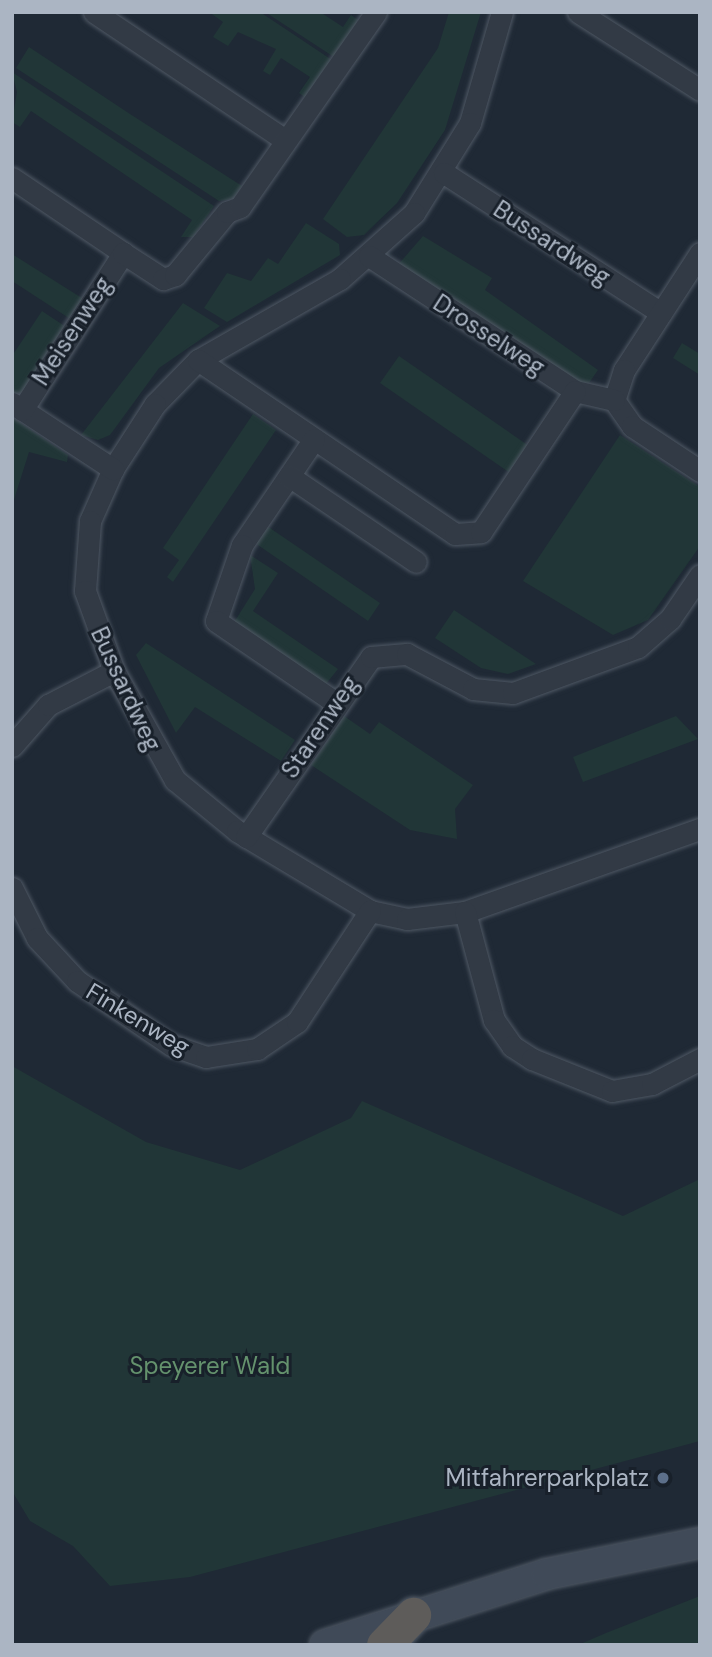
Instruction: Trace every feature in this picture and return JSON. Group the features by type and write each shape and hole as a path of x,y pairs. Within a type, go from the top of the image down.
{"highway":[{"path":"384,1645 413,1615"}],"main road":[{"path":"325,1645 547,1574 700,1543"}],"street":[{"path":"94,12 284,139 302,125 376,12"},
{"name":"Bussardweg","path":"502,12 477,105 444,173 369,256 312,299 198,360 166,389 113,469 90,521 85,591 114,671 175,780 246,837 370,911 407,919 465,912 700,829"},
{"path":"578,12 700,90"},
{"name":"Meisenweg","path":"12,178 123,253 169,280 227,212 240,207 284,139"},
{"name":"Bussardweg","path":"444,173 661,313"},
{"name":"Meisenweg","path":"113,469 17,407 123,253"},
{"path":"700,253 624,370 614,401 632,426 700,471"},
{"name":"Drosselweg","path":"369,256 575,391 614,401"},
{"path":"198,360 455,534 481,532 575,391"},
{"path":"314,439 242,545 216,621 336,703"},
{"path":"289,476 416,562"},
{"name":"Starenweg","path":"246,837 363,664 396,652 497,695 543,686 638,647 670,619 700,575"},
{"path":"12,746 43,709 114,671"},
{"name":"Finkenweg","path":"12,888 37,938 77,981 171,1045 206,1057 257,1049 297,1022 370,911"},
{"path":"465,912 494,1020 512,1046 532,1059 612,1091 652,1084 700,1059"}],"green space":[{"path":"209,12 260,12 332,60 306,98 299,93 310,77 281,58 270,75 263,71 276,49 238,32 228,46 213,37 223,22"},
{"path":"265,12 320,12 343,27 351,15 358,20 334,57"},
{"path":"449,12 481,12 445,130 397,203 364,235 347,237 323,219 438,48"},
{"path":"29,47 242,186 233,199 219,201 16,68"},
{"path":"12,72 214,206 193,237 181,237 192,220 31,111 20,127 12,122 17,92"},
{"path":"306,223 339,244 340,255 227,322 204,308 227,273 251,281 268,258 278,264"},
{"path":"423,236 492,278 485,290 598,370 589,383 576,382 397,266"},
{"path":"12,254 85,300 72,320 12,281"},
{"path":"183,303 220,326 159,368 110,435 98,440 81,435"},
{"path":"42,311 66,327 23,392 12,394 12,356"},
{"path":"682,343 700,354 700,375 673,358"},
{"path":"399,356 529,446 510,473 380,383"},
{"path":"253,414 276,430 173,582 167,577 179,560 163,548"},
{"path":"12,417 68,455 67,462 29,452 12,506"},
{"path":"620,435 700,487 700,546 648,620 613,635 523,581"},
{"path":"267,526 380,603 368,621 255,543"},
{"path":"250,555 278,573 253,611 338,669 326,684 233,624 255,589"},
{"path":"454,610 536,664 508,674 481,668 435,638"},
{"path":"146,643 295,740 281,761 195,707 176,733 136,655"},
{"path":"344,716 370,734 379,722 473,785 455,809 457,839 410,830 311,765"},
{"path":"676,716 698,739 583,782 573,757"},
{"name":"Speyerer Wald","path":"12,1066 146,1142 240,1170 351,1118 362,1101 623,1216 700,1179 700,1441 190,1577 110,1586 73,1546 30,1521 12,1491"},
{"path":"700,1596 700,1645 578,1645 606,1633"}],"place":[{"name":"Mitfahrerparkplatz","path":"663,1478"}]}
